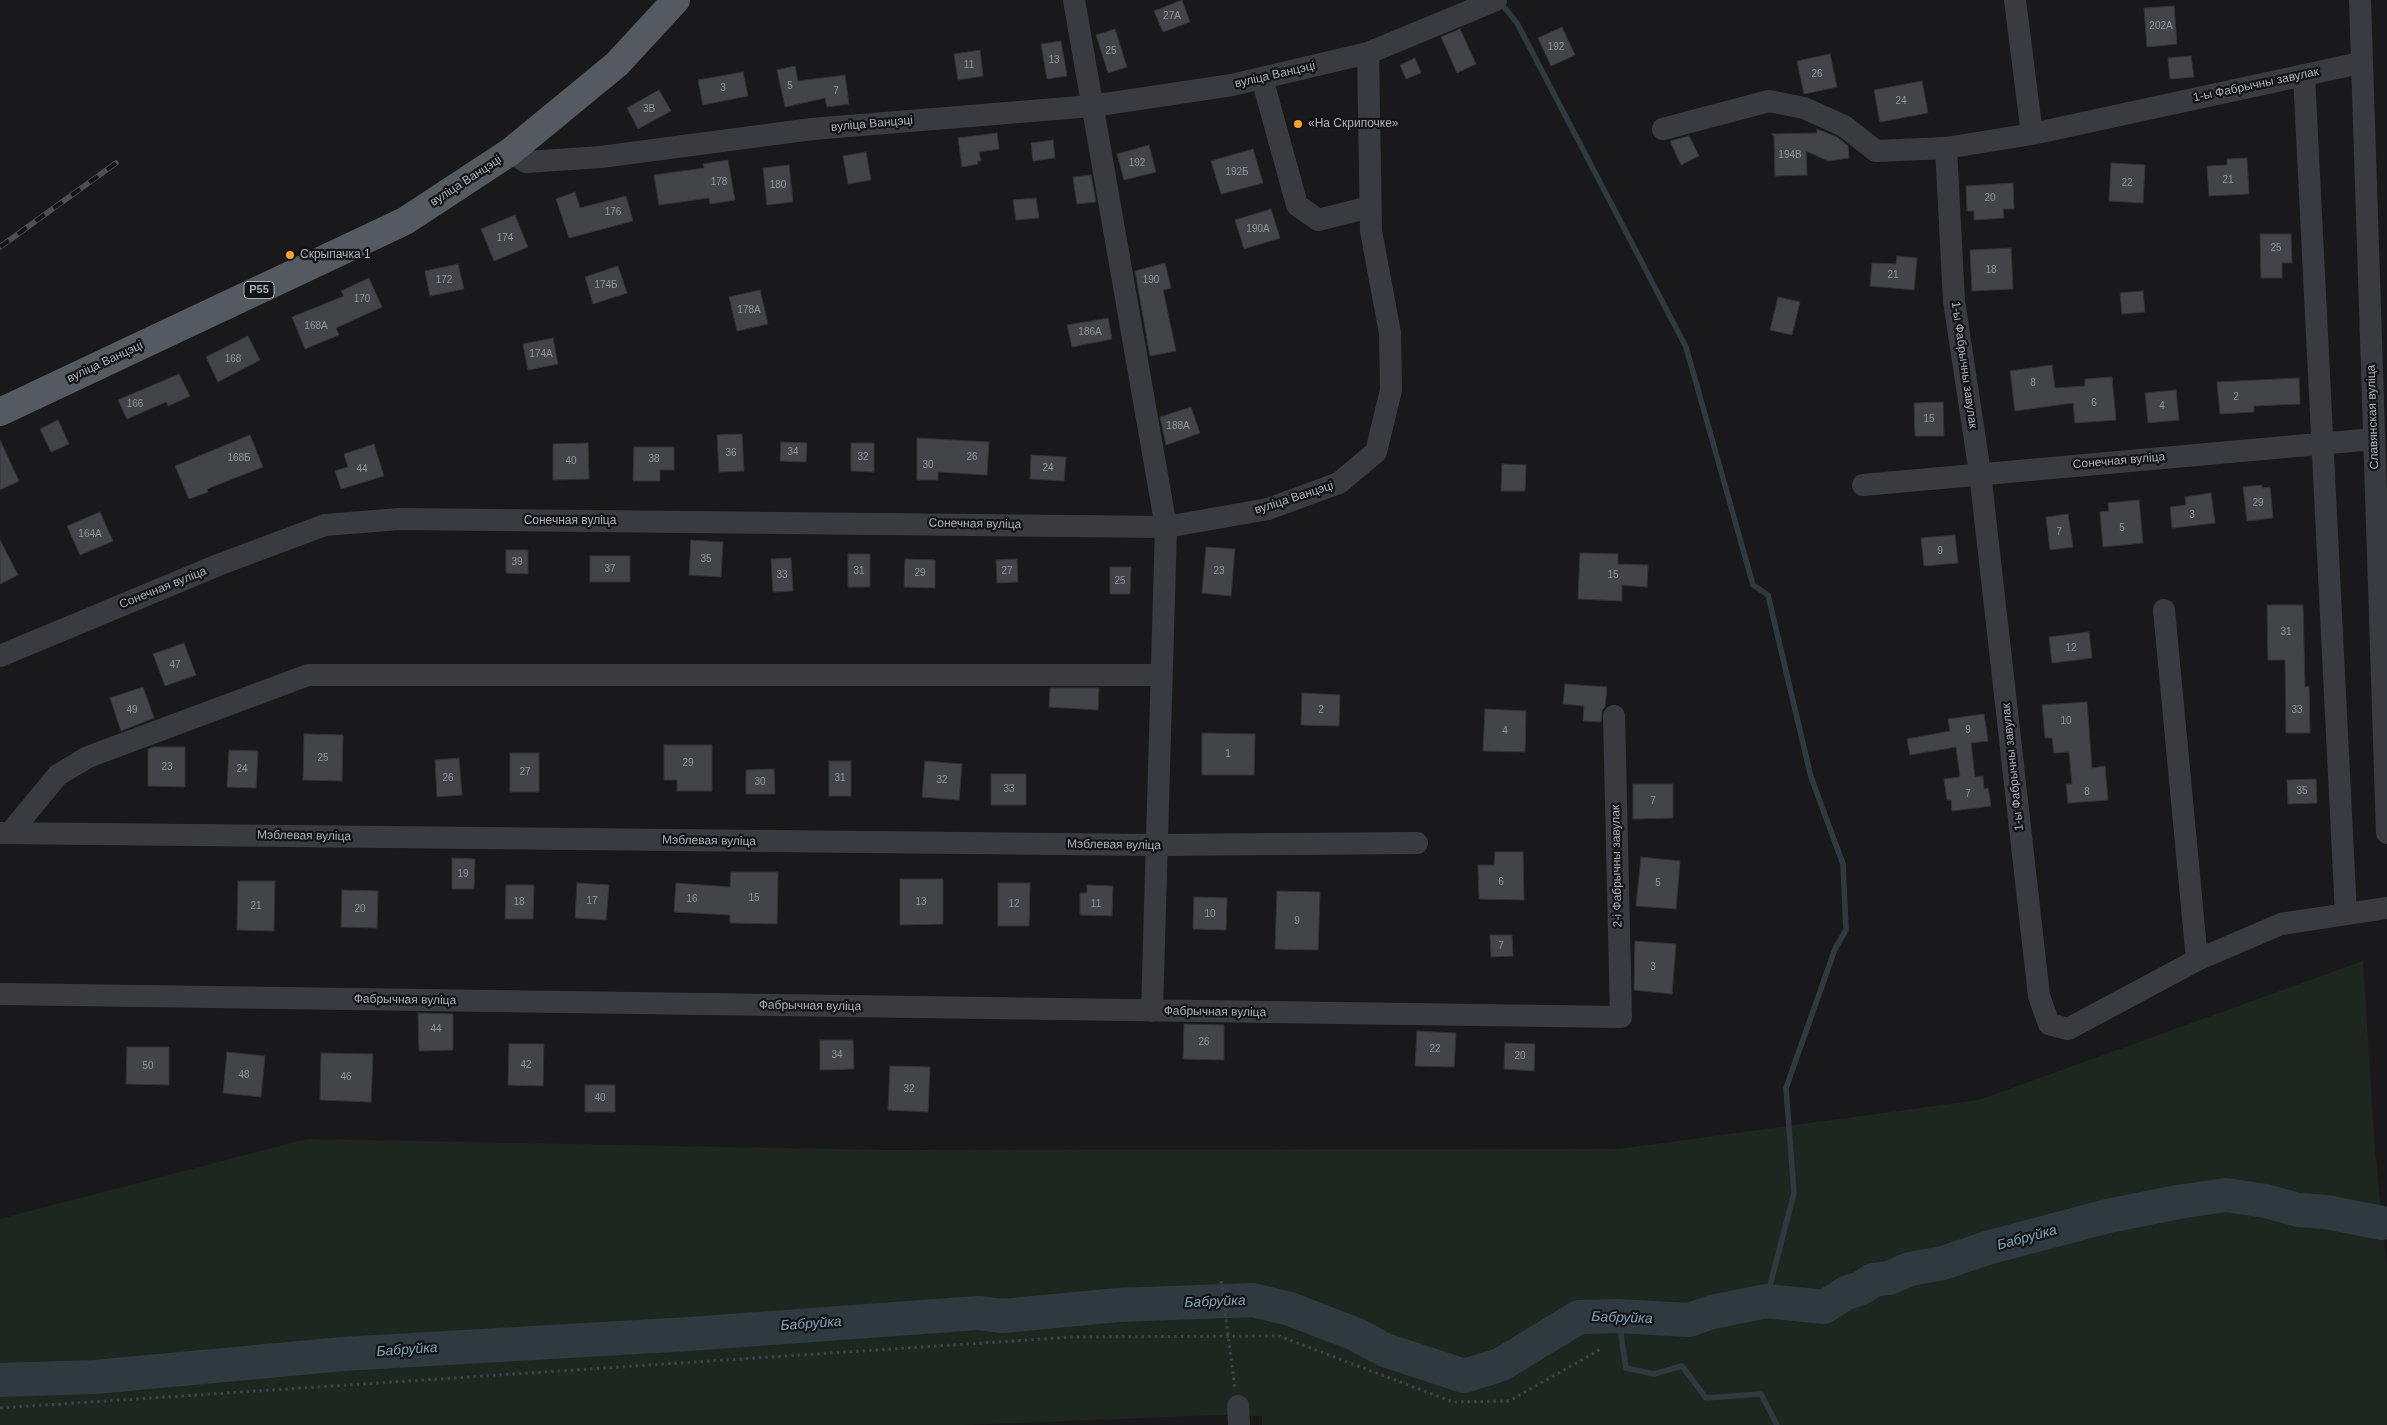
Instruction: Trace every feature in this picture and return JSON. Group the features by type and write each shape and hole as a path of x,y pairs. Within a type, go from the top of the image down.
{"main road":[{"name":"Р55","path":"510,152 617,64 676,0"},
{"name":"вуліца Ванцэці","path":"0,412 405,221 510,152"}],"street":[{"path":"1074,0 1166,526 1152,1011"},
{"path":"2015,0 2032,134"},
{"name":"Славянская вуліца","path":"2360,0 2360,62 2387,833"},
{"name":"вуліца Ванцэці","path":"510,152 526,162 601,157 812,129 1092,106 1232,85 1368,53 1491,2"},
{"name":"вуліца Ванцэці","path":"1166,526 1268,509 1339,483 1376,452 1391,390 1390,343 1371,231 1368,53"},
{"name":"1-ы Фабрычны завулак","path":"1663,128 1768,101 1804,108 1844,126 1876,151 1946,148 2032,134 2360,62"},
{"path":"2304,75 2324,443 2346,914"},
{"path":"1262,78 1296,205 1318,220 1370,207"},
{"name":"1-ы Фабрычны завулак","path":"1946,148 1954,301 1980,473 2039,996 2049,1024 2068,1028 2197,960 2281,924 2387,908"},
{"name":"Сонечная вуліца","path":"1863,485 2374,439"},
{"name":"Сонечная вуліца","path":"0,656 218,565 325,525 399,519 1166,526"},
{"path":"2164,610 2197,960"},
{"path":"5,833 58,775 88,757 308,675 1161,675"},
{"name":"2-і Фабрычны завулак","path":"1614,716 1621,1017"},
{"name":"Мэблевая вуліца","path":"5,833 1156,845 1417,843"},
{"name":"Фабрычная вуліца","path":"0,994 1621,1017"}],"path":[{"path":"1221,1282 1238,1416"},
{"path":"0,1408 1073,1337 1279,1336 1453,1402 1509,1401 1601,1349"}],"shaded area":[{"path":"2363,961 2375,1151 2387,1268 2387,1425 1262,1425 1262,1416 1217,1415 962,1425 0,1425 0,1219 307,1139 881,1150 1619,1149 1979,1100"}],"building":[{"path":"1182,0 1190,22 1163,32 1154,11"},
{"path":"2174,6 2177,44 2147,47 2144,8"},
{"path":"1562,27 1575,55 1551,66 1538,38"},
{"path":"1115,29 1127,67 1108,73 1096,35"},
{"path":"1460,29 1476,64 1457,73 1441,37"},
{"path":"1061,41 1067,76 1047,79 1041,44"},
{"path":"980,50 983,76 958,80 954,54"},
{"path":"1830,54 1837,87 1804,94 1797,61"},
{"path":"2191,56 2194,77 2170,79 2168,58"},
{"path":"1415,58 1421,73 1406,79 1400,65"},
{"path":"795,66 798,81 845,75 849,104 827,107 825,98 785,107 777,70"},
{"path":"743,72 748,96 703,105 698,80"},
{"path":"1922,81 1928,113 1880,122 1874,90"},
{"path":"659,90 671,111 638,129 627,108"},
{"path":"1817,129 1837,137 1848,146 1849,158 1828,161 1806,151 1807,175 1775,176 1774,136 1771,134 1817,133"},
{"path":"997,133 999,149 979,152 981,161 978,161 978,164 962,167 958,138"},
{"path":"1689,136 1699,156 1681,165 1670,141"},
{"path":"1053,140 1055,158 1033,161 1031,143"},
{"path":"1149,145 1156,172 1124,180 1117,154"},
{"path":"1253,149 1263,183 1221,194 1211,161"},
{"path":"866,152 871,180 848,184 843,156"},
{"path":"2247,158 2249,194 2209,196 2207,166 2227,165 2227,159"},
{"path":"728,160 735,200 710,204 709,198 659,205 654,175 704,168 703,164"},
{"path":"2111,163 2145,165 2143,203 2109,201"},
{"path":"789,165 793,202 767,205 763,168"},
{"path":"1091,175 1096,202 1077,204 1073,177"},
{"path":"2013,183 2014,209 2003,209 2004,218 1974,220 1974,211 1967,211 1966,186"},
{"path":"575,192 580,208 626,196 633,221 569,238 556,199"},
{"path":"1036,198 1039,218 1016,220 1013,200"},
{"path":"1271,209 1280,238 1244,249 1235,220"},
{"path":"515,215 528,247 494,261 481,229"},
{"path":"2260,234 2291,234 2292,263 2282,263 2282,278 2261,278"},
{"path":"2011,248 2013,289 1972,291 1970,250"},
{"path":"1897,256 1917,258 1914,290 1870,286 1872,263 1896,264"},
{"path":"1165,263 1171,288 1163,290 1176,351 1150,356 1135,271"},
{"path":"458,264 464,289 430,296 425,271"},
{"path":"618,266 627,293 593,304 585,277"},
{"path":"369,278 382,307 336,328 339,335 305,349 292,317 344,296 341,291"},
{"path":"760,290 768,324 737,331 729,297"},
{"path":"2143,291 2145,312 2122,314 2120,293"},
{"path":"1778,297 1800,302 1792,335 1770,330"},
{"path":"1108,318 1112,339 1072,347 1067,325"},
{"path":"248,336 260,360 218,382 206,357"},
{"path":"553,338 558,364 528,370 523,344"},
{"path":"2052,365 2055,388 2085,386 2085,379 2112,377 2116,420 2075,423 2073,403 2015,411 2010,371"},
{"path":"179,374 190,396 168,406 166,402 127,419 118,400"},
{"path":"2299,378 2300,404 2254,406 2254,412 2220,414 2217,382"},
{"path":"2176,390 2179,420 2148,423 2145,393"},
{"path":"1943,402 1944,436 1915,436 1914,403"},
{"path":"1191,407 1200,433 1166,445 1160,417"},
{"path":"58,420 69,444 51,452 40,429"},
{"path":"742,434 744,471 719,472 717,435"},
{"path":"250,435 263,467 207,489 208,492 189,499 175,466"},
{"path":"917,438 989,442 987,475 938,472 938,480 917,480"},
{"path":"0,440 19,481 0,490"},
{"path":"781,442 807,443 806,462 780,461"},
{"path":"588,443 589,479 553,480 553,444"},
{"path":"851,443 874,443 874,472 851,471"},
{"path":"374,444 384,476 341,489 335,471 348,467 344,454"},
{"path":"634,447 674,447 674,470 660,470 660,481 633,481"},
{"path":"1031,455 1066,457 1064,481 1030,479"},
{"path":"1502,464 1526,465 1525,491 1501,491"},
{"path":"2262,485 2262,488 2270,487 2273,518 2247,521 2243,487"},
{"path":"2211,493 2215,523 2172,528 2170,507 2186,505 2185,497"},
{"path":"2139,500 2143,543 2103,547 2100,512 2109,511 2108,503"},
{"path":"100,512 113,541 80,555 67,526"},
{"path":"2068,514 2073,547 2050,550 2046,517"},
{"path":"1955,535 1958,563 1924,566 1921,538"},
{"path":"0,540 18,575 0,584"},
{"path":"691,540 723,542 721,577 689,575"},
{"path":"1206,547 1235,549 1231,596 1202,593"},
{"path":"506,550 528,550 528,574 506,573"},
{"path":"1580,553 1618,554 1618,564 1648,565 1647,587 1622,585 1622,601 1578,599"},
{"path":"848,554 870,554 870,587 848,587"},
{"path":"590,556 630,556 630,582 590,582"},
{"path":"791,558 793,591 773,592 771,559"},
{"path":"905,559 935,560 935,588 904,587"},
{"path":"1017,559 1018,582 997,583 996,560"},
{"path":"1110,567 1131,567 1130,594 1110,594"},
{"path":"2267,605 2303,605 2305,687 2309,686 2310,733 2286,733 2285,660 2268,660"},
{"path":"2089,632 2092,658 2052,663 2049,637"},
{"path":"184,643 196,675 165,686 153,654"},
{"path":"1565,684 1607,687 1601,722 1583,721 1584,706 1563,704"},
{"path":"143,687 154,718 121,731 110,698"},
{"path":"1050,688 1099,688 1098,710 1049,707"},
{"path":"1302,693 1340,695 1339,726 1301,725"},
{"path":"2087,702 2092,768 2105,766 2108,800 2068,803 2066,784 2072,784 2069,752 2054,753 2052,738 2045,738 2042,705"},
{"path":"1485,709 1526,711 1525,752 1483,751"},
{"path":"1984,714 1988,741 1971,743 1975,777 1983,776 1984,789 1988,788 1991,806 1952,811 1951,800 1947,800 1944,779 1960,777 1956,747 1910,755 1907,739 1950,731 1948,719"},
{"path":"1202,733 1255,734 1254,775 1202,775"},
{"path":"304,734 343,735 342,781 303,780"},
{"path":"664,745 712,745 712,791 677,791 677,780 664,780"},
{"path":"154,747 185,747 185,787 148,786 148,749"},
{"path":"229,750 258,751 256,788 227,787"},
{"path":"510,753 539,753 539,792 510,792"},
{"path":"459,758 462,795 437,797 435,760"},
{"path":"829,761 851,761 851,796 829,796"},
{"path":"925,761 962,764 959,800 922,797"},
{"path":"774,769 775,794 746,794 746,770"},
{"path":"991,774 1026,774 1026,805 991,805"},
{"path":"2316,779 2317,803 2288,804 2287,780"},
{"path":"1633,784 1673,784 1673,818 1633,819"},
{"path":"1495,852 1523,852 1524,900 1479,899 1478,865 1494,865"},
{"path":"1641,857 1680,861 1676,909 1636,906"},
{"path":"452,858 475,859 474,889 452,889"},
{"path":"731,872 778,872 777,924 730,923 730,915 674,912 676,883 730,887"},
{"path":"900,879 943,879 943,924 900,925"},
{"path":"238,881 275,881 274,931 237,930"},
{"path":"577,883 609,885 606,920 575,918"},
{"path":"998,883 1030,883 1029,926 998,926"},
{"path":"506,885 534,885 533,919 505,919"},
{"path":"1087,885 1113,886 1112,916 1080,915 1080,893 1087,893"},
{"path":"342,890 378,891 377,928 341,927"},
{"path":"1277,891 1320,892 1318,950 1275,949"},
{"path":"1194,897 1227,898 1226,930 1193,929"},
{"path":"1490,935 1512,935 1513,956 1491,957"},
{"path":"1635,941 1676,944 1672,994 1634,990"},
{"path":"418,1013 453,1014 453,1050 419,1051"},
{"path":"1184,1024 1224,1025 1224,1060 1183,1059"},
{"path":"1417,1031 1456,1033 1454,1067 1415,1066"},
{"path":"820,1040 853,1040 854,1069 820,1070"},
{"path":"1505,1043 1535,1044 1534,1071 1504,1069"},
{"path":"509,1044 544,1044 543,1086 508,1085"},
{"path":"127,1047 169,1047 169,1085 126,1084"},
{"path":"227,1052 265,1056 261,1097 223,1093"},
{"path":"321,1053 373,1054 371,1102 320,1100"},
{"path":"890,1066 930,1067 928,1112 888,1110"},
{"path":"585,1085 615,1085 615,1112 585,1112"}],"waterway":[{"path":"1500,2 1517,23 1686,347 1753,585 1768,595 1811,777 1843,864 1846,930 1835,949 1786,1088 1794,1193 1766,1301"},
{"name":"Бабруйка","path":"0,1380 95,1377 343,1354 689,1334 978,1313 1003,1316 1118,1305 1253,1300 1290,1309 1355,1334 1385,1350 1464,1376 1500,1365 1579,1317 1618,1316 1689,1320 1712,1312 1766,1301 1824,1307 1846,1293 1861,1288 1873,1280 1889,1278 1910,1269 1943,1263 1987,1248 2108,1216 2178,1202 2226,1195 2266,1201 2298,1210 2326,1212 2382,1223"},
{"path":"1618,1316 1626,1368 1654,1374 1682,1366 1706,1398 1761,1394 1777,1425"}],"railway":[{"path":"0,247 116,163"}],"place":[{"name":"«На Скрипочке»","path":"1298,124"},
{"name":"Скрыпачка 1","path":"290,255"}]}
